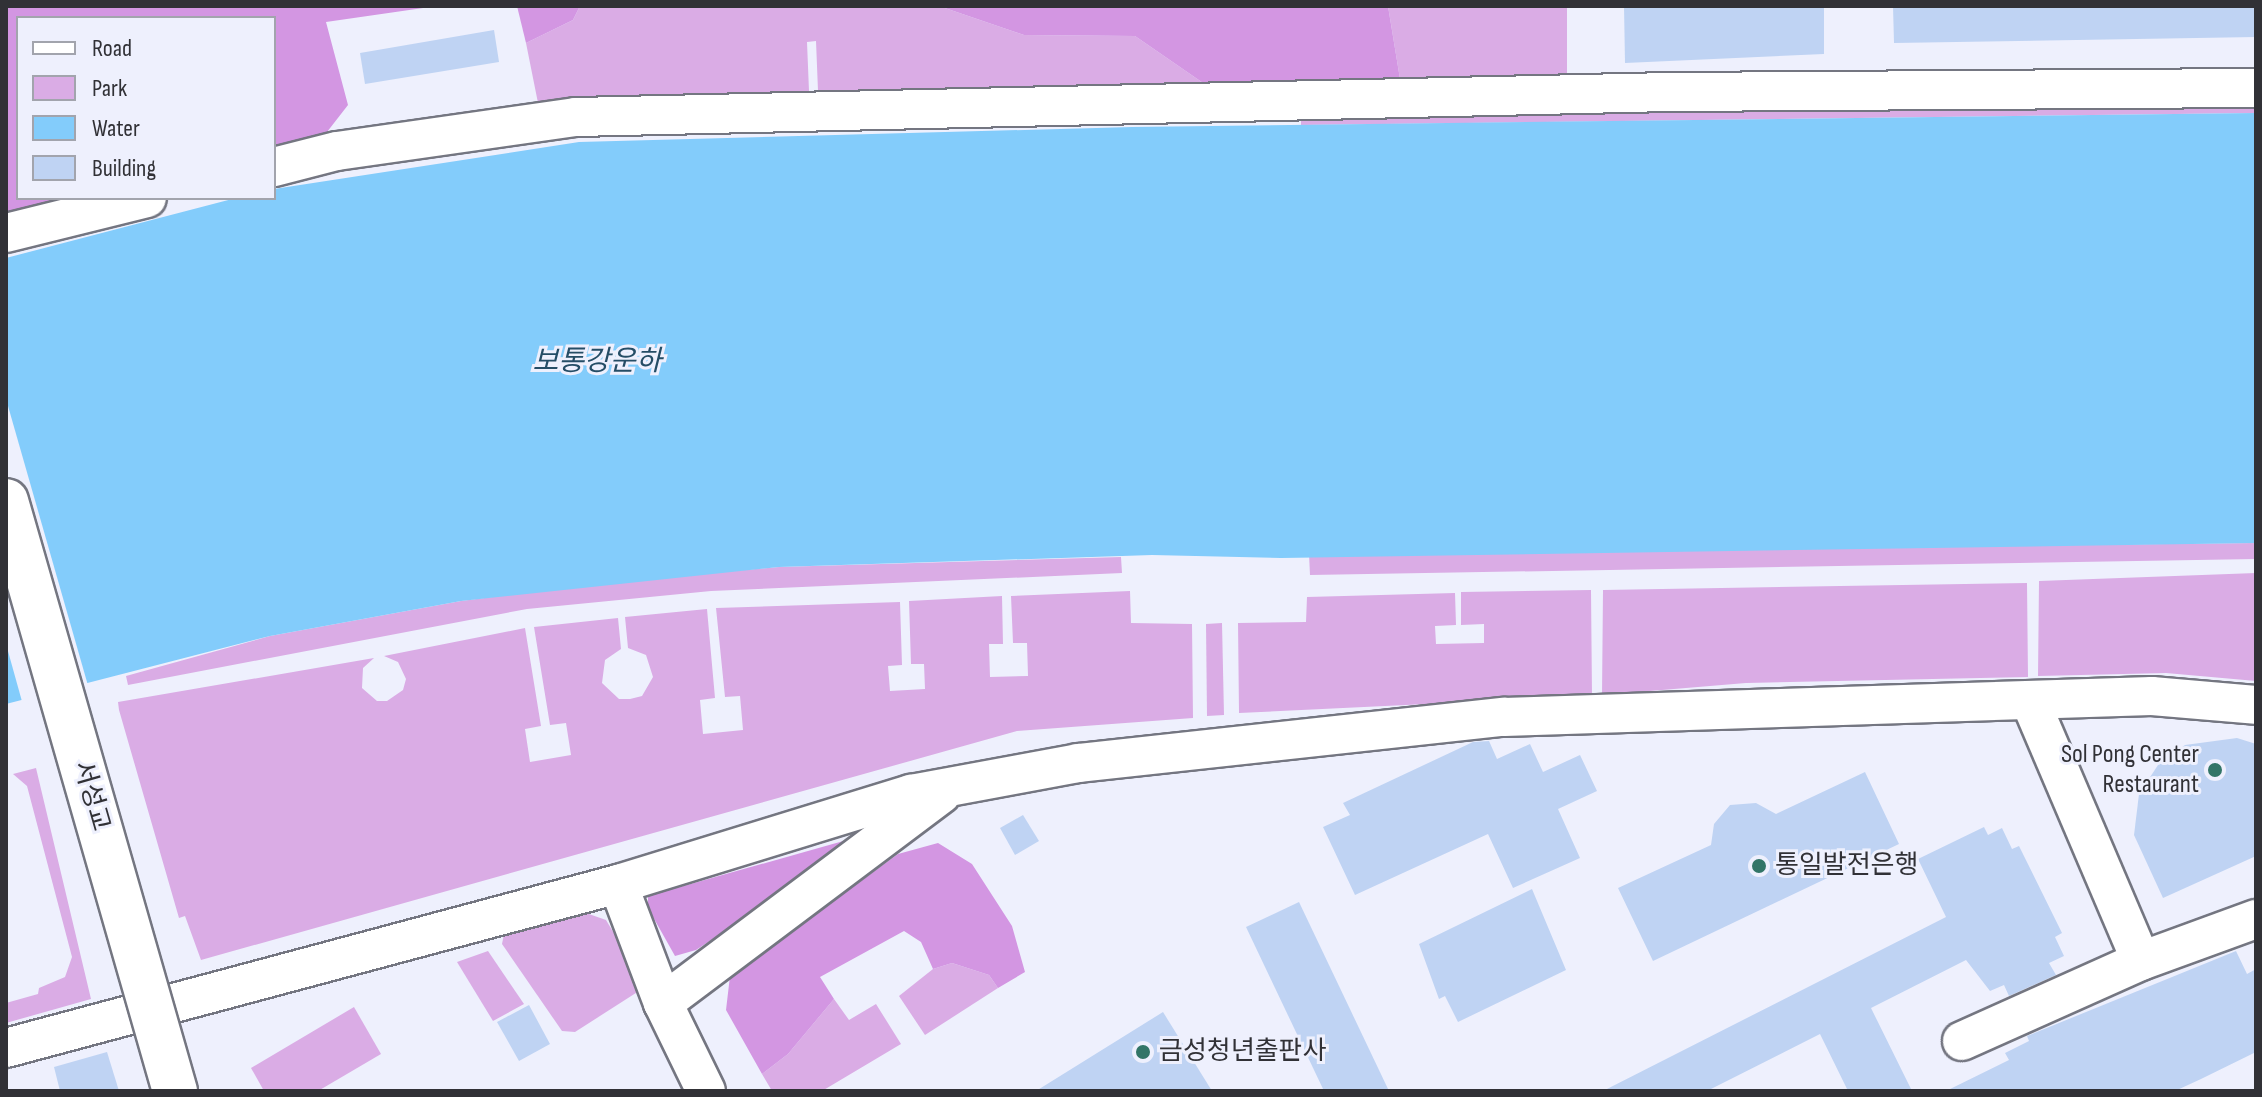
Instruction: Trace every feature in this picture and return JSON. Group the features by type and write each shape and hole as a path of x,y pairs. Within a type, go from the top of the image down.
{"street":[{"path":"276,166 337,151 576,117 1653,92 2256,88"},
{"path":"6,233 139,200"},
{"name":"서성교","path":"6,501 175,1091"},
{"path":"6,1048 618,884 911,794 1078,763 1504,717 2031,703 2152,696 2256,705"},
{"path":"2031,703 2141,961"},
{"path":"663,1003 950,788"},
{"path":"618,884 663,1003 706,1091"},
{"path":"1962,1041 2141,961 2256,919"}],"green space":[{"path":"580,6 939,6 1024,35 1135,36 1206,85 818,91 816,41 807,42 809,91 538,103 526,43 573,20"},
{"path":"1388,6 1567,6 1567,74 1400,79"},
{"path":"2256,98 2256,113 1301,125 1301,112"},
{"path":"2256,543 2256,559 1310,575 1309,554"},
{"path":"1121,557 1122,573 711,591 527,609 128,685 126,676 270,636 461,601 608,582 779,567"},
{"path":"2256,573 2256,681 2166,673 2038,676 2039,581"},
{"path":"2027,583 2028,677 1746,683 1602,695 1603,590"},
{"path":"1591,590 1592,696 1239,713 1238,623 1306,622 1307,597 1455,593 1456,625 1435,626 1436,644 1484,643 1484,624 1461,625 1461,592"},
{"path":"1130,591 1131,623 1192,624 1193,718 1017,731 201,960 185,916 179,918 118,702 374,658 363,668 362,688 377,701 387,701 403,690 406,679 398,662 384,656 525,628 541,726 525,729 530,762 571,755 566,723 550,725 534,627 618,618 621,649 605,660 602,683 619,699 630,699 642,696 653,677 646,655 628,648 625,617 707,609 715,698 700,700 703,734 743,730 740,696 725,697 716,608 900,602 902,665 888,666 890,691 925,689 924,664 911,664 909,601 1002,596 1003,644 989,644 990,677 1028,676 1027,643 1013,643 1011,596"},
{"path":"1222,623 1224,715 1207,716 1206,624"},
{"path":"36,768 91,999 6,1023 6,1003 38,994 39,988 65,977 72,957 27,786 13,774"},
{"path":"586,913 606,920 642,980 639,991 575,1032 562,1031 502,944 504,934"},
{"path":"488,951 524,1004 493,1021 457,962"},
{"path":"952,963 989,975 998,988 925,1035 899,996 933,969"},
{"path":"834,999 849,1020 876,1004 901,1044 822,1091 772,1091 762,1074 788,1054"},
{"path":"354,1007 381,1054 318,1091 264,1091 251,1068"}],"shaded area":[{"path":"6,6 437,6 326,22 348,105 320,141 276,151 276,16 16,16 16,200 64,200 6,214"},
{"path":"517,6 580,6 573,20 526,43"},
{"path":"939,6 1388,6 1400,79 1206,85 1135,36 1024,35"},
{"path":"861,836 859,843 696,950 675,956 648,908 648,896"},
{"path":"938,843 972,864 1012,926 1025,972 998,988 989,975 952,963 933,969 921,942 904,931 820,977 834,999 788,1054 762,1074 726,1010 730,976 898,854"}],"water":[{"name":"보통강운하","path":"2256,113 2256,543 1281,558 1152,555 779,567 461,601 270,636 6,704 6,258 228,200 276,200 276,189 579,142 1132,127"}],"pier":[{"path":"6,399 89,689 23,705 6,644"}],"building":[{"path":"1624,6 1824,6 1824,54 1625,63"},
{"path":"1893,6 2256,6 2256,37 1894,43"},
{"path":"494,30 499,62 365,84 360,53"},
{"path":"2237,738 2256,744 2256,856 2163,898 2134,835 2139,794 2158,765 2185,745"},
{"path":"1489,741 1497,759 1530,744 1543,772 1580,755 1597,791 1558,809 1580,858 1513,888 1488,834 1355,895 1323,827 1350,815 1343,803 1473,742"},
{"name":"통일발전은행","path":"1865,772 1899,844 1653,961 1618,888 1711,845 1714,824 1730,805 1756,803 1776,814"},
{"path":"1023,815 1039,841 1015,855 1000,828"},
{"path":"1984,827 1988,835 2002,828 2012,849 2019,846 2062,933 2055,937 2064,956 2049,963 2056,975 2009,996 2004,985 1990,991 1966,960 1871,1008 1912,1091 1848,1091 1820,1034 1707,1091 1603,1091 1946,917 1918,859"},
{"path":"1532,889 1566,970 1458,1022 1445,996 1439,999 1419,944"},
{"path":"1299,902 1389,1091 1324,1091 1246,927"},
{"path":"2236,951 2247,974 2256,969 2256,1052 2201,1079 2175,1091 1946,1091 2009,1060 2005,1053 2029,1041 2027,1036"},
{"path":"529,1005 550,1044 519,1061 497,1022"},
{"name":"금성청년출판사","path":"1163,1012 1212,1091 1036,1091"},
{"path":"107,1052 119,1091 60,1091 54,1067"}],"place":[{"name":"Sol Pong Center Restaurant","path":"2215,770"},
{"name":"통일발전은행","path":"1759,866"},
{"name":"금성청년출판사","path":"1143,1052"}]}
